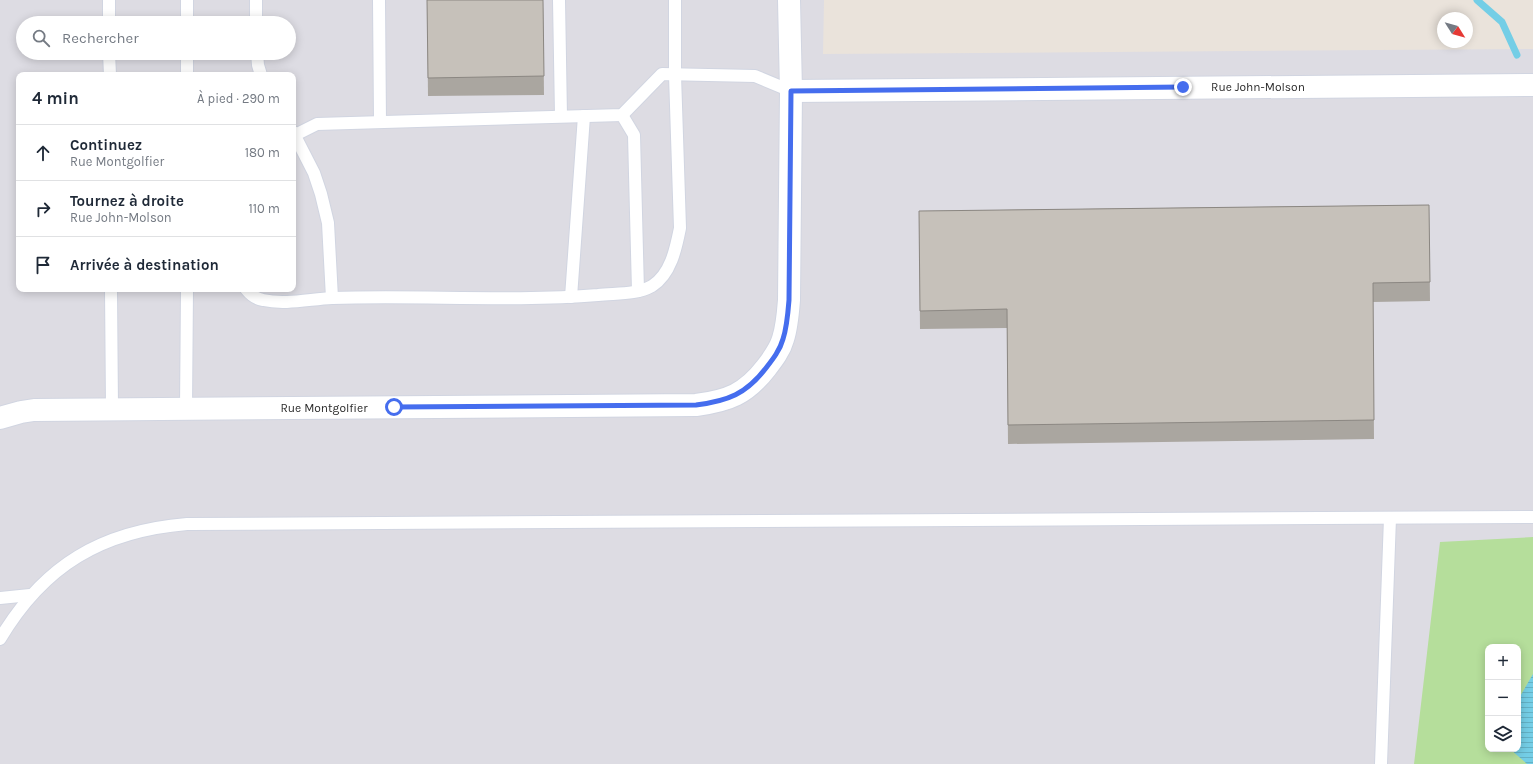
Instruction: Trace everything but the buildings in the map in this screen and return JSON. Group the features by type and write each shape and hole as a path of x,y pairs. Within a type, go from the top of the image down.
{"street":[{"name":"Rue Montgolfier","path":"0,418 34,410 696,405 717,403 736,396 752,385 775,357 783,340 787,322 789,300 791,91 789,0"},
{"name":"Rue John-Molson","path":"791,91 1533,85"}],"lane":[{"path":"109,0 109,16"},
{"path":"186,0 187,16"},
{"path":"256,0 256,16"},
{"path":"379,0 380,122"},
{"path":"559,0 561,116"},
{"path":"249,292 254,297 262,300 281,302 332,298 571,297 638,291 652,286 661,278 676,250 680,228 675,75 675,0"},
{"path":"110,60 110,72"},
{"path":"187,60 187,72"},
{"path":"258,60 260,72"},
{"path":"296,134 317,124 622,115 662,74 755,76 791,91"},
{"path":"622,115 634,135 638,291"},
{"path":"571,297 584,116"},
{"path":"296,139 314,173 322,194 328,223 332,298"},
{"path":"111,292 112,409"},
{"path":"186,409 187,292"},
{"path":"0,639 30,595 54,573 71,561 116,537 172,525 1533,516"},
{"path":"1381,764 1390,518"},
{"path":"0,598 30,595"}],"shaded area":[{"path":"0,0 824,0 823,54 1533,49 1533,764 0,764"}],"green space":[{"path":"1533,537 1533,764 1414,764 1440,542"}],"water":[{"path":"1533,674 1533,764 1527,764 1513,752 1521,752 1521,695"}],"waterway":[{"path":"1477,0 1502,22 1517,55"}],"route":[{"path":"394,407 696,405 717,403 736,396 752,385 775,357 783,340 787,322 789,300 791,91 1183,87"}]}
